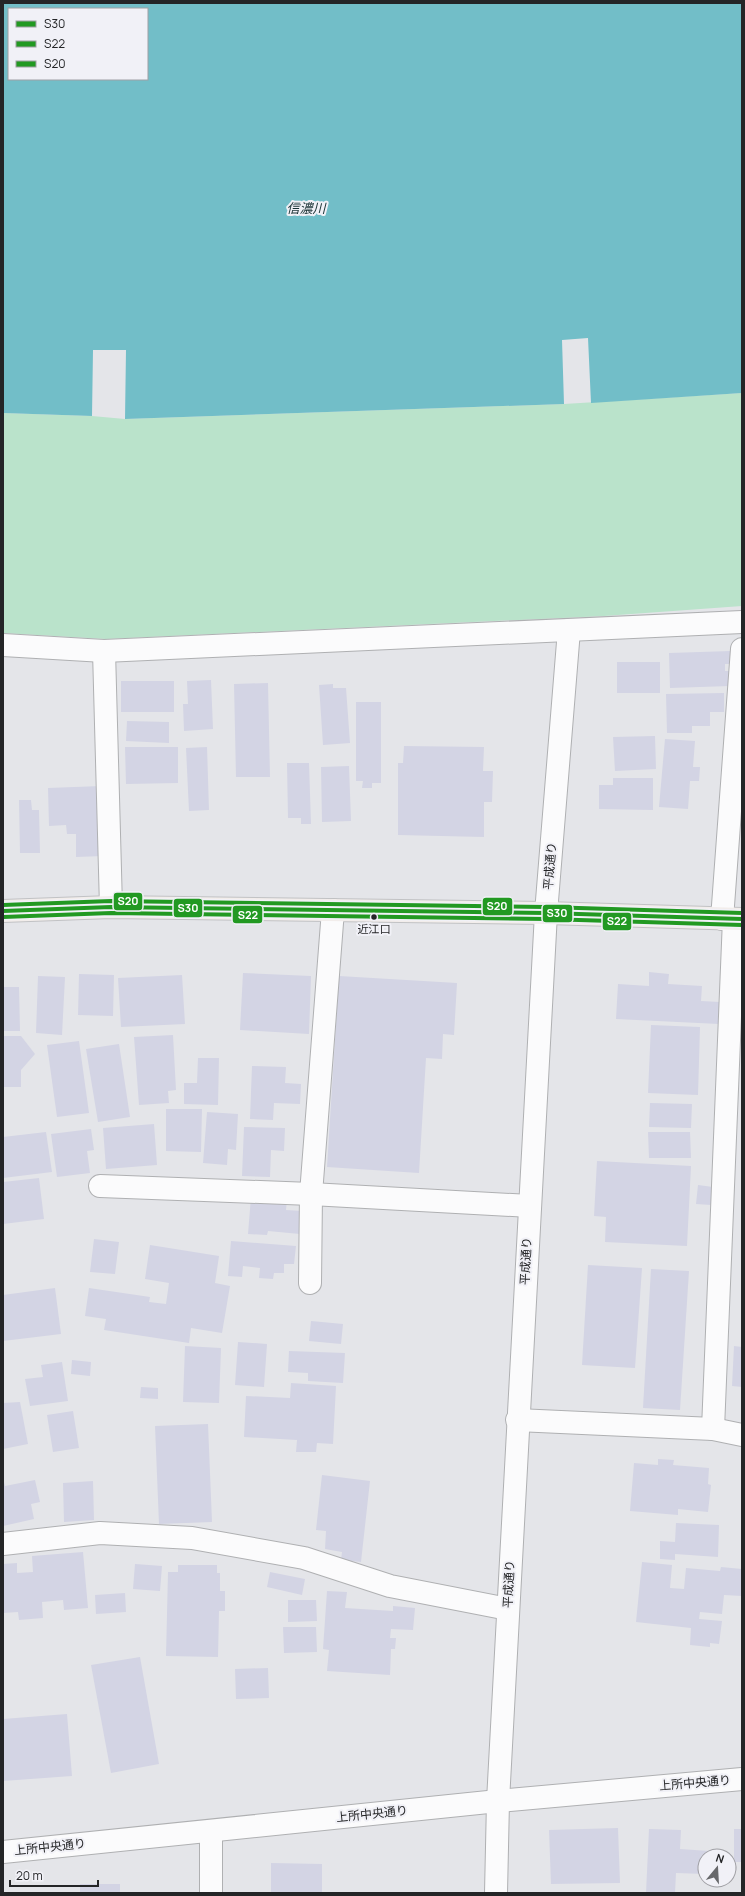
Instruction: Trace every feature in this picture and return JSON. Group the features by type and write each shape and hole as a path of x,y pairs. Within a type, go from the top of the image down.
{"main road":[{"path":"3,911 111,908 333,910 546,913 733,919"}],"street":[{"path":"3,645 104,651 742,622"},
{"name":"平成通り","path":"496,1893 498,1801 517,1420 546,913 570,630"},
{"path":"713,1429 742,648"},
{"path":"104,651 111,908"},
{"path":"310,1283 312,1194 333,910"},
{"path":"100,1186 312,1194 530,1206"},
{"path":"517,1420 713,1429 742,1435"},
{"path":"3,1544 100,1533 192,1538 304,1558 390,1586 508,1609"},
{"name":"上所中央通り","path":"3,1852 498,1801 742,1779"},
{"path":"211,1830 211,1893"}],"green space":[{"path":"742,393 742,606 604,616 106,639 3,633 3,413 92,416 125,419 564,404"}],"water":[{"name":"信濃川","path":"3,3 742,3 742,393 591,403 588,338 562,340 564,404 125,419 126,350 93,350 92,416 3,413"}],"building":[{"path":"731,651 731,664 725,664 725,671 730,671 730,686 670,688 669,653"},
{"path":"617,662 660,662 660,693 617,693"},
{"path":"211,680 213,729 184,731 183,704 188,704 187,681"},
{"path":"121,681 174,681 174,712 121,712"},
{"path":"268,683 270,777 236,777 234,684"},
{"path":"333,684 333,688 346,688 350,743 323,745 319,685"},
{"path":"724,693 724,712 710,712 710,726 692,726 692,733 667,733 666,694"},
{"path":"356,702 381,702 381,783 372,783 372,788 362,788 363,781 356,781"},
{"path":"127,721 169,722 169,743 126,741"},
{"path":"655,736 656,769 615,771 613,737"},
{"path":"665,739 695,741 693,767 700,767 699,781 690,781 688,809 659,807"},
{"path":"404,746 484,747 483,771 493,771 492,802 484,802 484,837 398,835 398,763 403,763"},
{"path":"125,747 178,747 178,783 126,784"},
{"path":"207,747 209,810 189,811 186,748"},
{"path":"287,763 309,763 311,824 301,824 301,818 288,818"},
{"path":"349,766 351,821 322,822 321,767"},
{"path":"613,778 653,778 653,810 599,809 599,785 613,785"},
{"path":"101,786 103,856 76,857 76,834 67,834 66,825 49,826 48,788"},
{"path":"19,800 31,800 32,810 39,810 40,853 20,853"},
{"path":"739,802 742,802 742,825 737,825"},
{"path":"649,972 669,974 668,984 702,986 701,1001 720,1002 719,1024 616,1019 618,984 649,986"},
{"path":"243,973 311,976 309,1034 240,1030"},
{"path":"79,974 114,975 113,1016 78,1015"},
{"path":"182,975 185,1024 121,1027 118,978"},
{"path":"38,976 65,977 62,1035 36,1033"},
{"path":"339,976 457,983 454,1035 443,1034 442,1059 426,1058 419,1173 327,1167"},
{"path":"3,987 19,987 20,1031 3,1031"},
{"path":"651,1025 700,1027 698,1095 648,1093"},
{"path":"173,1035 176,1090 168,1091 169,1103 139,1105 134,1037"},
{"path":"3,1036 21,1036 35,1054 21,1070 21,1087 3,1087"},
{"path":"79,1041 89,1113 57,1117 47,1045"},
{"path":"119,1044 130,1117 98,1122 86,1049"},
{"path":"198,1058 219,1058 218,1105 184,1104 184,1083 197,1083"},
{"path":"252,1066 286,1067 285,1083 301,1084 300,1104 274,1103 273,1120 250,1119"},
{"path":"650,1103 692,1104 691,1128 649,1127"},
{"path":"166,1109 202,1109 201,1152 166,1151"},
{"path":"207,1112 238,1114 236,1150 228,1149 227,1165 203,1163"},
{"path":"154,1124 157,1165 106,1169 103,1128"},
{"path":"244,1127 285,1128 284,1151 271,1150 270,1177 242,1176"},
{"path":"91,1129 94,1150 87,1151 90,1173 57,1177 51,1134"},
{"path":"46,1132 52,1172 3,1178 3,1137"},
{"path":"648,1132 690,1132 691,1158 649,1158"},
{"path":"597,1161 691,1166 687,1246 605,1242 606,1217 594,1216"},
{"path":"39,1178 44,1219 3,1224 3,1182"},
{"path":"698,1185 713,1187 711,1205 696,1204"},
{"path":"251,1197 287,1200 286,1210 302,1211 300,1234 268,1231 267,1235 248,1234"},
{"path":"94,1239 119,1242 115,1274 90,1272"},
{"path":"231,1241 296,1246 294,1264 284,1264 284,1273 274,1273 273,1279 259,1278 260,1268 243,1266 242,1277 228,1276"},
{"path":"150,1245 219,1256 215,1283 230,1286 222,1333 191,1328 189,1343 104,1330 106,1319 85,1316 89,1288 150,1297 149,1302 166,1304 169,1283 145,1279"},
{"path":"588,1265 642,1268 635,1368 582,1365"},
{"path":"651,1269 689,1271 680,1410 643,1408"},
{"path":"55,1288 61,1334 3,1341 3,1295"},
{"path":"311,1321 343,1324 341,1344 309,1341"},
{"path":"238,1342 267,1344 264,1387 235,1385"},
{"path":"185,1346 221,1348 219,1403 183,1402"},
{"path":"734,1346 742,1347 742,1387 732,1386"},
{"path":"289,1351 345,1353 343,1383 308,1381 308,1373 288,1372"},
{"path":"72,1360 91,1362 90,1376 71,1374"},
{"path":"62,1362 68,1401 30,1406 25,1379 43,1377 41,1365"},
{"path":"291,1383 336,1386 333,1444 317,1443 316,1452 296,1452 297,1440 244,1437 246,1396 290,1398"},
{"path":"141,1387 158,1388 158,1399 140,1398"},
{"path":"20,1402 28,1444 3,1449 3,1403"},
{"path":"73,1411 79,1448 53,1452 47,1415"},
{"path":"208,1424 212,1522 159,1524 155,1426"},
{"path":"658,1459 674,1460 673,1465 709,1468 708,1484 711,1485 708,1512 678,1509 678,1515 630,1511 634,1463 658,1465"},
{"path":"322,1475 370,1481 361,1562 341,1560 342,1552 325,1549 326,1531 316,1530"},
{"path":"3,1478 5,1486 35,1480 40,1502 31,1504 34,1519 3,1526"},
{"path":"93,1481 94,1520 64,1522 63,1483"},
{"path":"676,1523 719,1525 718,1557 675,1554 675,1560 660,1559 660,1541 675,1542"},
{"path":"83,1552 88,1608 64,1610 63,1600 42,1602 43,1618 19,1620 18,1612 3,1613 3,1564 17,1563 17,1573 33,1572 32,1556"},
{"path":"642,1562 672,1565 670,1588 684,1589 686,1568 720,1571 721,1567 742,1569 742,1596 724,1595 722,1614 700,1612 699,1619 722,1621 719,1644 710,1643 710,1647 690,1645 691,1628 636,1622"},
{"path":"135,1564 162,1566 160,1591 133,1589"},
{"path":"178,1565 217,1565 217,1573 220,1573 220,1591 225,1591 225,1611 219,1611 218,1657 166,1656 168,1572 178,1572"},
{"path":"270,1572 305,1579 302,1595 267,1587"},
{"path":"327,1591 347,1592 345,1608 393,1611 393,1606 415,1608 413,1630 391,1629 390,1638 396,1638 395,1649 391,1649 390,1675 327,1671 329,1650 323,1649"},
{"path":"125,1593 126,1612 96,1614 95,1595"},
{"path":"288,1600 316,1600 317,1621 288,1622"},
{"path":"283,1627 316,1627 317,1652 284,1653"},
{"path":"140,1657 159,1764 111,1773 91,1665"},
{"path":"268,1668 269,1698 236,1699 235,1669"},
{"path":"67,1714 72,1776 3,1781 3,1719"},
{"path":"618,1828 620,1883 551,1884 549,1830"},
{"path":"649,1829 681,1830 680,1849 697,1850 697,1874 676,1873 675,1893 646,1893"},
{"path":"734,1829 742,1829 742,1862 737,1862 737,1848 734,1848"},
{"path":"271,1863 322,1864 322,1893 271,1893"},
{"path":"80,1884 120,1884 120,1893 80,1893"}],"transit line":[{"name":"S20","path":"3,905 111,901 546,907 742,913"},
{"name":"S30","path":"3,911 111,907 546,913 742,919"},
{"name":"S22","path":"3,917 111,913 546,919 742,925"}],"place":[{"name":"近江口","path":"374,917"}]}
